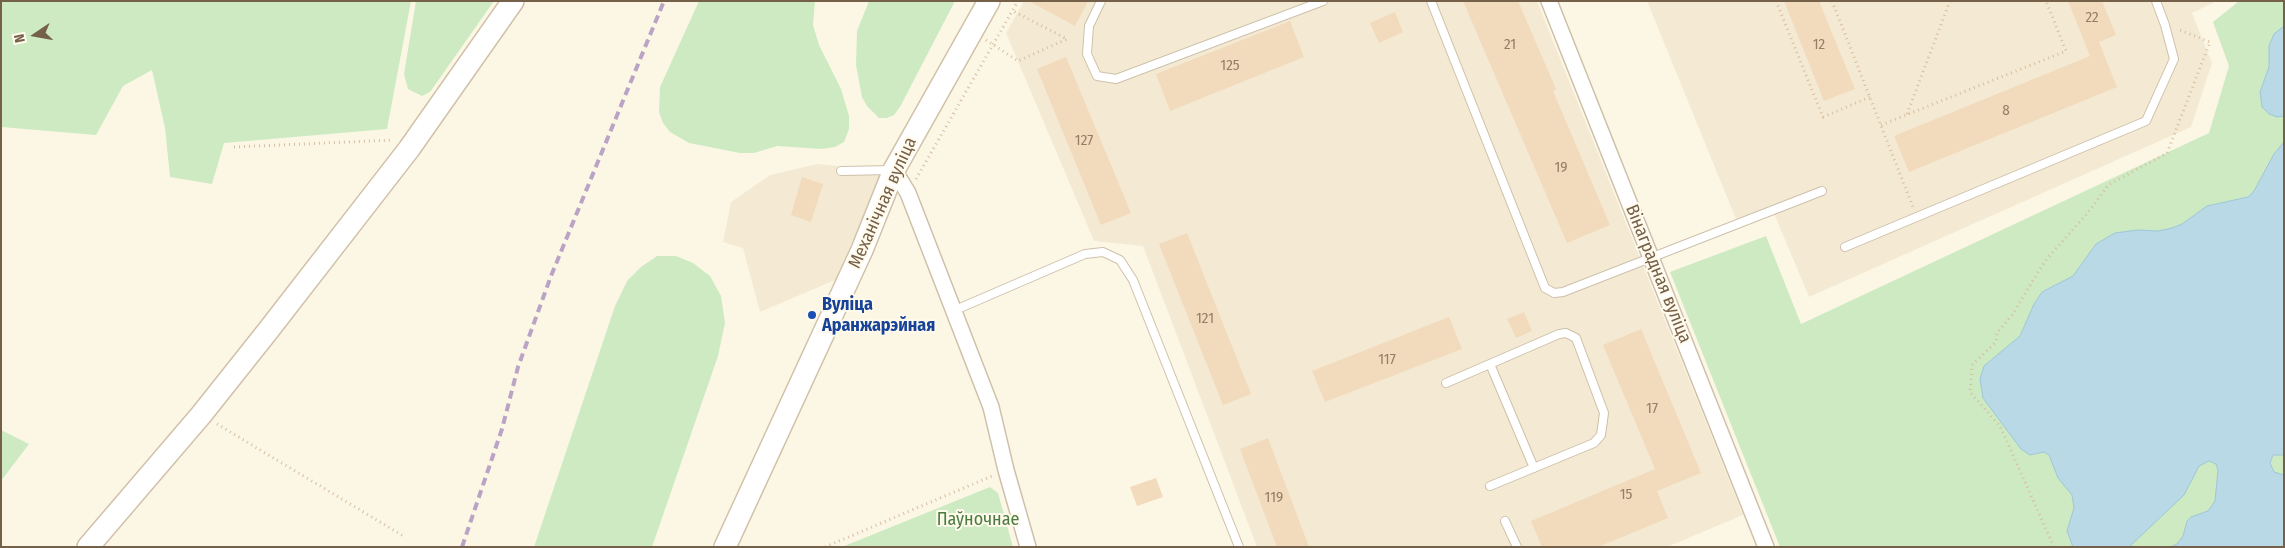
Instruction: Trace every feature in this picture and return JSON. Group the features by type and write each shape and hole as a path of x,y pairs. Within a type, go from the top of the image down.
{"street":[{"path":"88,547 201,415 408,149 512,1"},
{"name":"Механічная вуліца","path":"725,547 862,250 894,170 989,1"},
{"name":"Вінаградная вуліца","path":"1549,1 1652,258 1760,545"},
{"path":"894,170 908,192 991,407 1006,470 1028,547"}],"lane":[{"path":"1101,1 1089,26 1088,54 1097,76 1116,79 1323,1"},
{"path":"1431,1 1545,288 1554,293 1563,292 1822,191"},
{"path":"1845,247 2146,121 2174,59 2156,1"},
{"path":"841,171 894,170"},
{"path":"953,311 1085,254 1103,252 1120,260 1133,280 1239,547"},
{"path":"1446,383 1559,334 1566,332 1576,338 1604,413 1601,435 1594,442 1490,486"},
{"path":"1490,364 1534,468"},
{"path":"1505,521 1517,547"}],"path":[{"path":"908,192 1018,1"},
{"path":"1776,1 1823,117 1870,97"},
{"path":"1832,1 1917,217"},
{"path":"1907,115 1950,1"},
{"path":"1881,125 2066,50 2046,1"},
{"path":"986,40 1018,61 1067,39 1013,10"},
{"path":"2054,547 2000,426 1970,392 1972,365 1996,342 1997,333 2012,315 2045,261 2091,209 2108,186 2167,153 2210,42 2165,25"},
{"path":"966,74 973,79"},
{"path":"234,147 391,138 408,149"},
{"path":"201,415 405,537"},
{"path":"825,547 1006,470"}],"shaded area":[{"path":"1024,1 1537,1 1743,515 1667,547 1257,547 1143,246 1094,241 1006,33"},
{"path":"1647,1 2217,1 2192,13 2212,63 2191,127 1809,297 1773,211 1738,224"},
{"path":"817,164 878,170 881,179 835,280 760,312 743,248 723,242 731,202 770,175"}],"green space":[{"path":"1,1 411,1 387,129 224,143 212,184 170,177 165,128 152,70 123,86 96,135 1,127"},
{"path":"416,1 494,1 430,92 422,96 408,89 404,74"},
{"path":"699,1 815,1 813,25 819,45 841,89 849,116 849,129 844,142 835,147 822,149 777,146 754,153 740,153 689,143 670,132 663,123 659,112 660,87"},
{"path":"869,1 955,1 900,107 894,115 887,118 879,118 867,106 862,97 856,65 857,31"},
{"path":"2239,1 2284,1 2284,547 1780,547 1670,272 1766,236 1801,324 2209,133 2229,66 2213,22"},
{"path":"657,256 676,256 693,263 710,276 721,296 725,323 718,356 652,547 534,547 615,306 627,281 641,267"},
{"path":"1,430 29,444 1,481"},
{"name":"Паўночнае","path":"990,487 998,493 1013,547 842,547"}],"water":[{"path":"2284,26 2284,116 2277,117 2269,114 2262,107 2260,92 2269,67 2269,46 2274,34"},
{"path":"2284,142 2284,455 2273,455 2270,463 2274,472 2284,475 2284,547 2170,547 2177,544 2183,536 2187,521 2191,517 2208,511 2215,501 2218,470 2216,464 2209,461 2199,466 2184,495 2129,547 2073,547 2067,531 2074,508 2072,495 2058,478 2049,455 2044,452 2030,455 2021,449 1983,398 1980,379 1984,366 2020,336 2034,304 2042,292 2073,276 2096,244 2115,233 2138,230 2158,231 2172,228 2182,224 2207,206 2248,197 2254,191 2274,154"}],"building":[{"path":"1029,1 1088,1 1075,26"},
{"path":"1463,1 1518,1 1556,89 1553,91 1610,225 1567,243"},
{"path":"1784,1 1819,1 1855,89 1824,101"},
{"path":"2068,1 2102,1 2116,35 2099,42 2117,87 1909,172 1894,136 2090,56"},
{"path":"1395,12 1403,32 1379,43 1370,23"},
{"path":"1290,21 1304,57 1170,111 1156,74"},
{"path":"1066,57 1131,213 1101,225 1037,69"},
{"path":"802,177 823,184 811,222 791,215"},
{"path":"1187,233 1251,394 1223,405 1159,244"},
{"path":"1524,312 1532,331 1516,338 1507,319"},
{"path":"1449,317 1462,349 1325,402 1312,371"},
{"path":"1641,329 1701,473 1657,491 1668,518 1598,547 1542,547 1531,521 1655,469 1603,345"},
{"path":"1268,438 1309,547 1277,547 1240,449"},
{"path":"1156,478 1163,497 1137,506 1130,487"}],"railway":[{"path":"462,547 502,429 518,367 551,276 664,1"}],"place":[{"name":"Вуліца Аранжарэйная","path":"812,315"}]}
